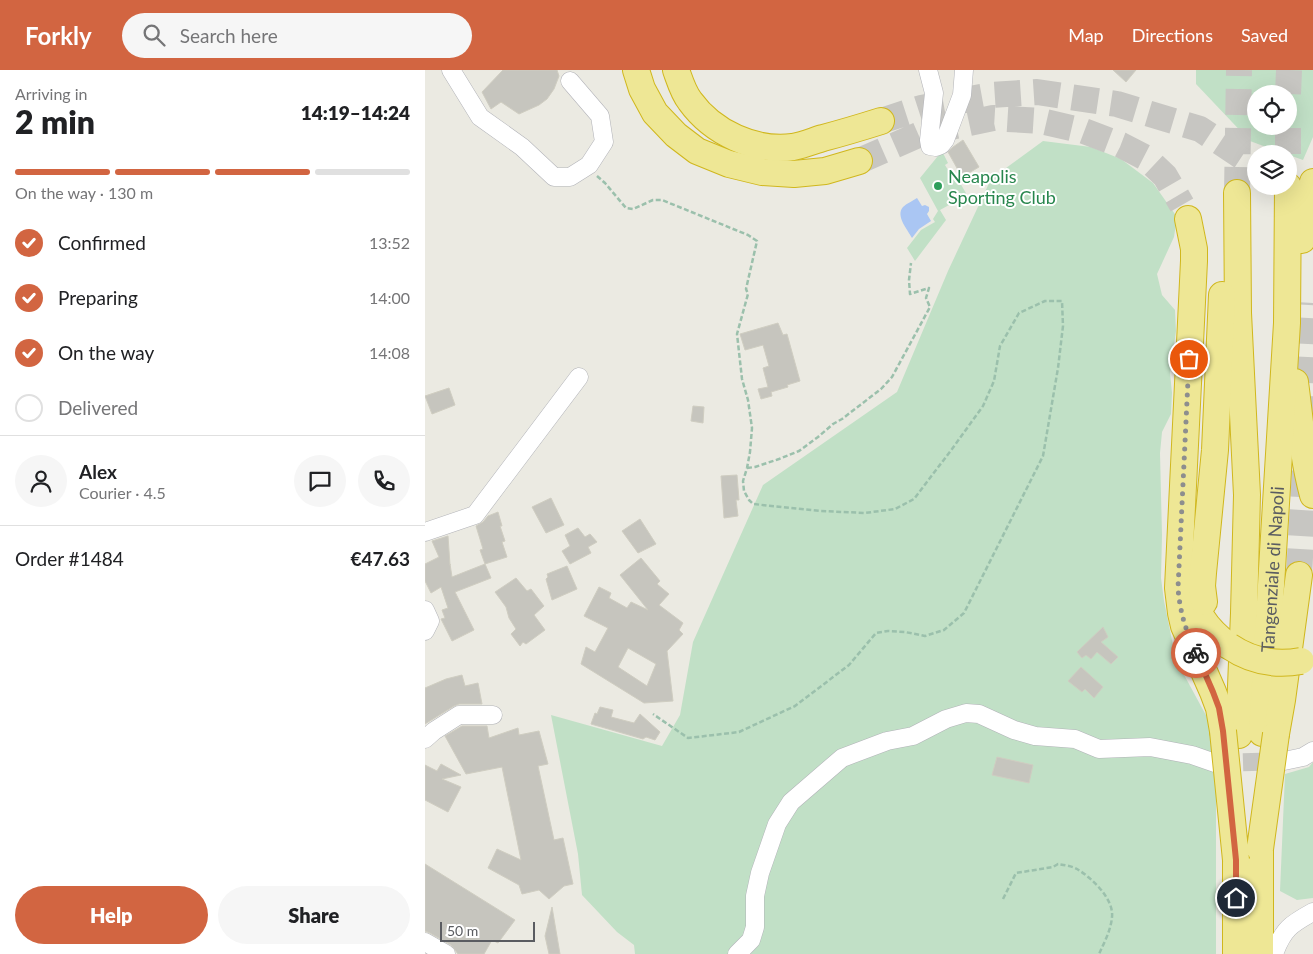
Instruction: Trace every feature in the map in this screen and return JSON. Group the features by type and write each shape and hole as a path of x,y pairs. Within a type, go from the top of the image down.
{"highway":[{"path":"636,70 642,89 655,113 676,135 697,151 729,164 762,172 794,174 825,171 859,161"},
{"path":"677,70 685,94 704,117 721,130 740,140 760,146 795,147 881,121"},
{"path":"1313,182 1306,206 1302,242 1287,323 1302,441 1313,495"},
{"name":"Tangenziale di Napoli","path":"1229,646 1218,635 1208,616 1202,586 1215,450 1223,271 1237,195 1238,313 1247,495 1244,604 1250,733"},
{"name":"Tangenziale di Napoli","path":"1250,733 1287,323 1288,195"},
{"path":"1259,954 1260,849 1250,733 1219,708 1185,626 1181,613 1178,588 1195,261 1195,249 1185,212 1203,262 1207,288 1205,375 1193,584 1194,598 1202,620 1215,635 1248,657 1264,662 1281,663 1309,658"},
{"path":"1236,954 1236,860 1250,733 1282,700 1299,575"}],"street":[{"path":"451,70 480,117 522,147 554,177 570,177 589,165 603,142 600,116 570,81"},
{"path":"928,70 933,93 929,140 930,146 936,147 945,140 962,95 964,70"},
{"path":"425,532 475,515 579,377"},
{"path":"425,610 431,621 425,631"},
{"path":"737,954 751,940 755,927 755,896 760,873 777,824 791,802 842,758 887,741 913,736 946,719 966,713 979,714 1014,730 1035,736 1075,739 1099,748 1150,747 1215,762"},
{"path":"425,739 459,716 493,715"},
{"path":"1284,761 1303,756 1313,750"},
{"path":"1274,954 1277,945 1292,924 1313,912"},
{"path":"425,942 445,954"}],"path":[{"path":"586,166 605,183 626,208 633,209 653,200 662,200 748,235 757,241 746,289 748,294 737,334 742,378 748,400 751,428 750,452 743,481 744,491 753,504 821,511 865,513 895,509 913,499 952,450 983,406 994,382 1000,346 1019,313 1045,301 1062,301 1063,326 1058,368 1043,456 964,613 944,630 925,636 888,630 877,634 849,665 795,706 739,732 688,738 653,714"},
{"path":"747,468 771,462 799,451 818,438 833,424 868,400 891,377 930,307 926,298 929,288 910,294 911,263"},
{"path":"1003,899 1015,874 1059,864 1076,869 1097,886 1110,902 1113,916 1108,934 1099,954"}],"green space":[{"path":"1196,70 1313,70 1313,137 1303,160 1297,158 1297,145 1261,145 1250,141 1196,84"},
{"path":"1043,141 1091,147 1121,159 1153,183 1177,217 1174,237 1157,274 1162,295 1175,310 1176,331 1170,373 1172,393 1171,414 1162,432 1160,453 1161,578 1176,660 1208,719 1218,755 1216,801 1216,954 635,954 634,945 617,932 582,895 578,854 551,715 662,746 680,715 693,642 763,485 897,392 948,271 991,179"},
{"path":"942,151 948,163 945,165 956,183 959,181 967,195 940,210 946,220 915,261 907,248 921,230 935,222 933,219 938,211 920,178"},
{"path":"1313,762 1313,898 1297,900 1280,891 1285,774 1309,767"}],"water":[{"path":"917,198 922,206 929,207 927,214 931,221 919,229 912,238 900,215 903,207"}],"building":[{"path":"503,70 557,70 559,76 554,89 547,99 539,105 519,114 501,102 491,109 482,92"},
{"path":"1113,70 1136,70 1126,82"},
{"path":"963,140 979,167 962,177 948,152"},
{"path":"778,323 783,335 787,334 800,381 771,392 772,396 761,399 758,389 768,387 763,368 769,366 763,345 745,350 740,334"},
{"path":"449,388 455,405 432,414 425,396"},
{"path":"693,406 704,407 703,423 691,421"},
{"path":"737,475 739,500 736,500 738,516 724,518 721,476"},
{"path":"551,498 564,525 546,533 532,507"},
{"path":"498,512 505,541 502,542 507,557 485,564 480,550 483,549 476,526 488,516"},
{"path":"640,519 656,544 638,553 622,531"},
{"path":"578,528 585,537 590,534 597,542 588,547 591,553 570,564 562,551 570,546 565,535"},
{"path":"448,536 452,577 485,564 491,578 455,592 474,630 452,641 441,619 445,618 442,610 448,608 441,587 431,593 425,581 425,564 439,557 432,541"},
{"path":"641,558 660,581 657,584 669,594 659,605 683,623 679,630 683,634 667,651 673,701 644,703 581,664 586,647 595,652 608,628 584,616 599,587 611,593 609,598 627,608 631,602 648,610 620,575","holes":["628,648 656,664 647,686 618,667"]},
{"path":"567,566 577,589 552,600 546,579 548,577 547,574"},
{"path":"516,578 527,591 531,589 544,606 534,615 545,630 526,644 523,642 520,646 511,634 516,629 509,618 506,607 495,592"},
{"path":"1103,627 1108,637 1101,642 1118,657 1111,664 1097,652 1091,659 1086,655 1082,658 1077,652"},
{"path":"1081,667 1103,687 1094,698 1085,689 1082,692 1068,681"},
{"path":"462,675 465,686 478,683 482,704 459,704 425,724 425,688 446,679"},
{"path":"600,707 613,710 611,717 634,723 640,714 660,732 655,740 646,737 643,739 591,724 595,713 597,714"},
{"path":"462,726 487,726 489,738 518,728 519,735 539,731 548,764 538,766 554,840 563,838 573,884 564,886 549,899 539,890 522,894 519,885 488,868 497,849 521,860 502,767 466,774 445,736"},
{"path":"997,757 1033,765 1029,783 992,775"},
{"path":"441,764 461,775 442,779 461,787 448,812 425,800 425,765 437,771"},
{"path":"425,864 515,920 498,943 492,940 484,954 458,954 451,945 425,931"},
{"path":"552,907 560,954 549,954 545,936"}],"tunnel":[{"path":"1237,193 1239,70"},
{"path":"1288,85 1289,70"},
{"path":"881,121 921,108 992,95 1037,92 1117,104 1200,129 1247,160"},
{"path":"859,161 923,133 993,118 1041,121 1084,131 1121,145 1146,158 1165,176 1182,205"},
{"path":"1288,135 1288,145"},
{"path":"1307,422 1313,303"},
{"path":"1299,575 1305,468"},
{"path":"1216,763 1282,761"}],"way so far":[{"path":"1189,359 1178,588 1181,613 1189,639 1196,653"}],"place":[{"name":"Neapolis Sporting Club","path":"938,186"}],"route":[{"path":"1196,653 1219,708 1223,731 1236,860 1236,898"}]}
